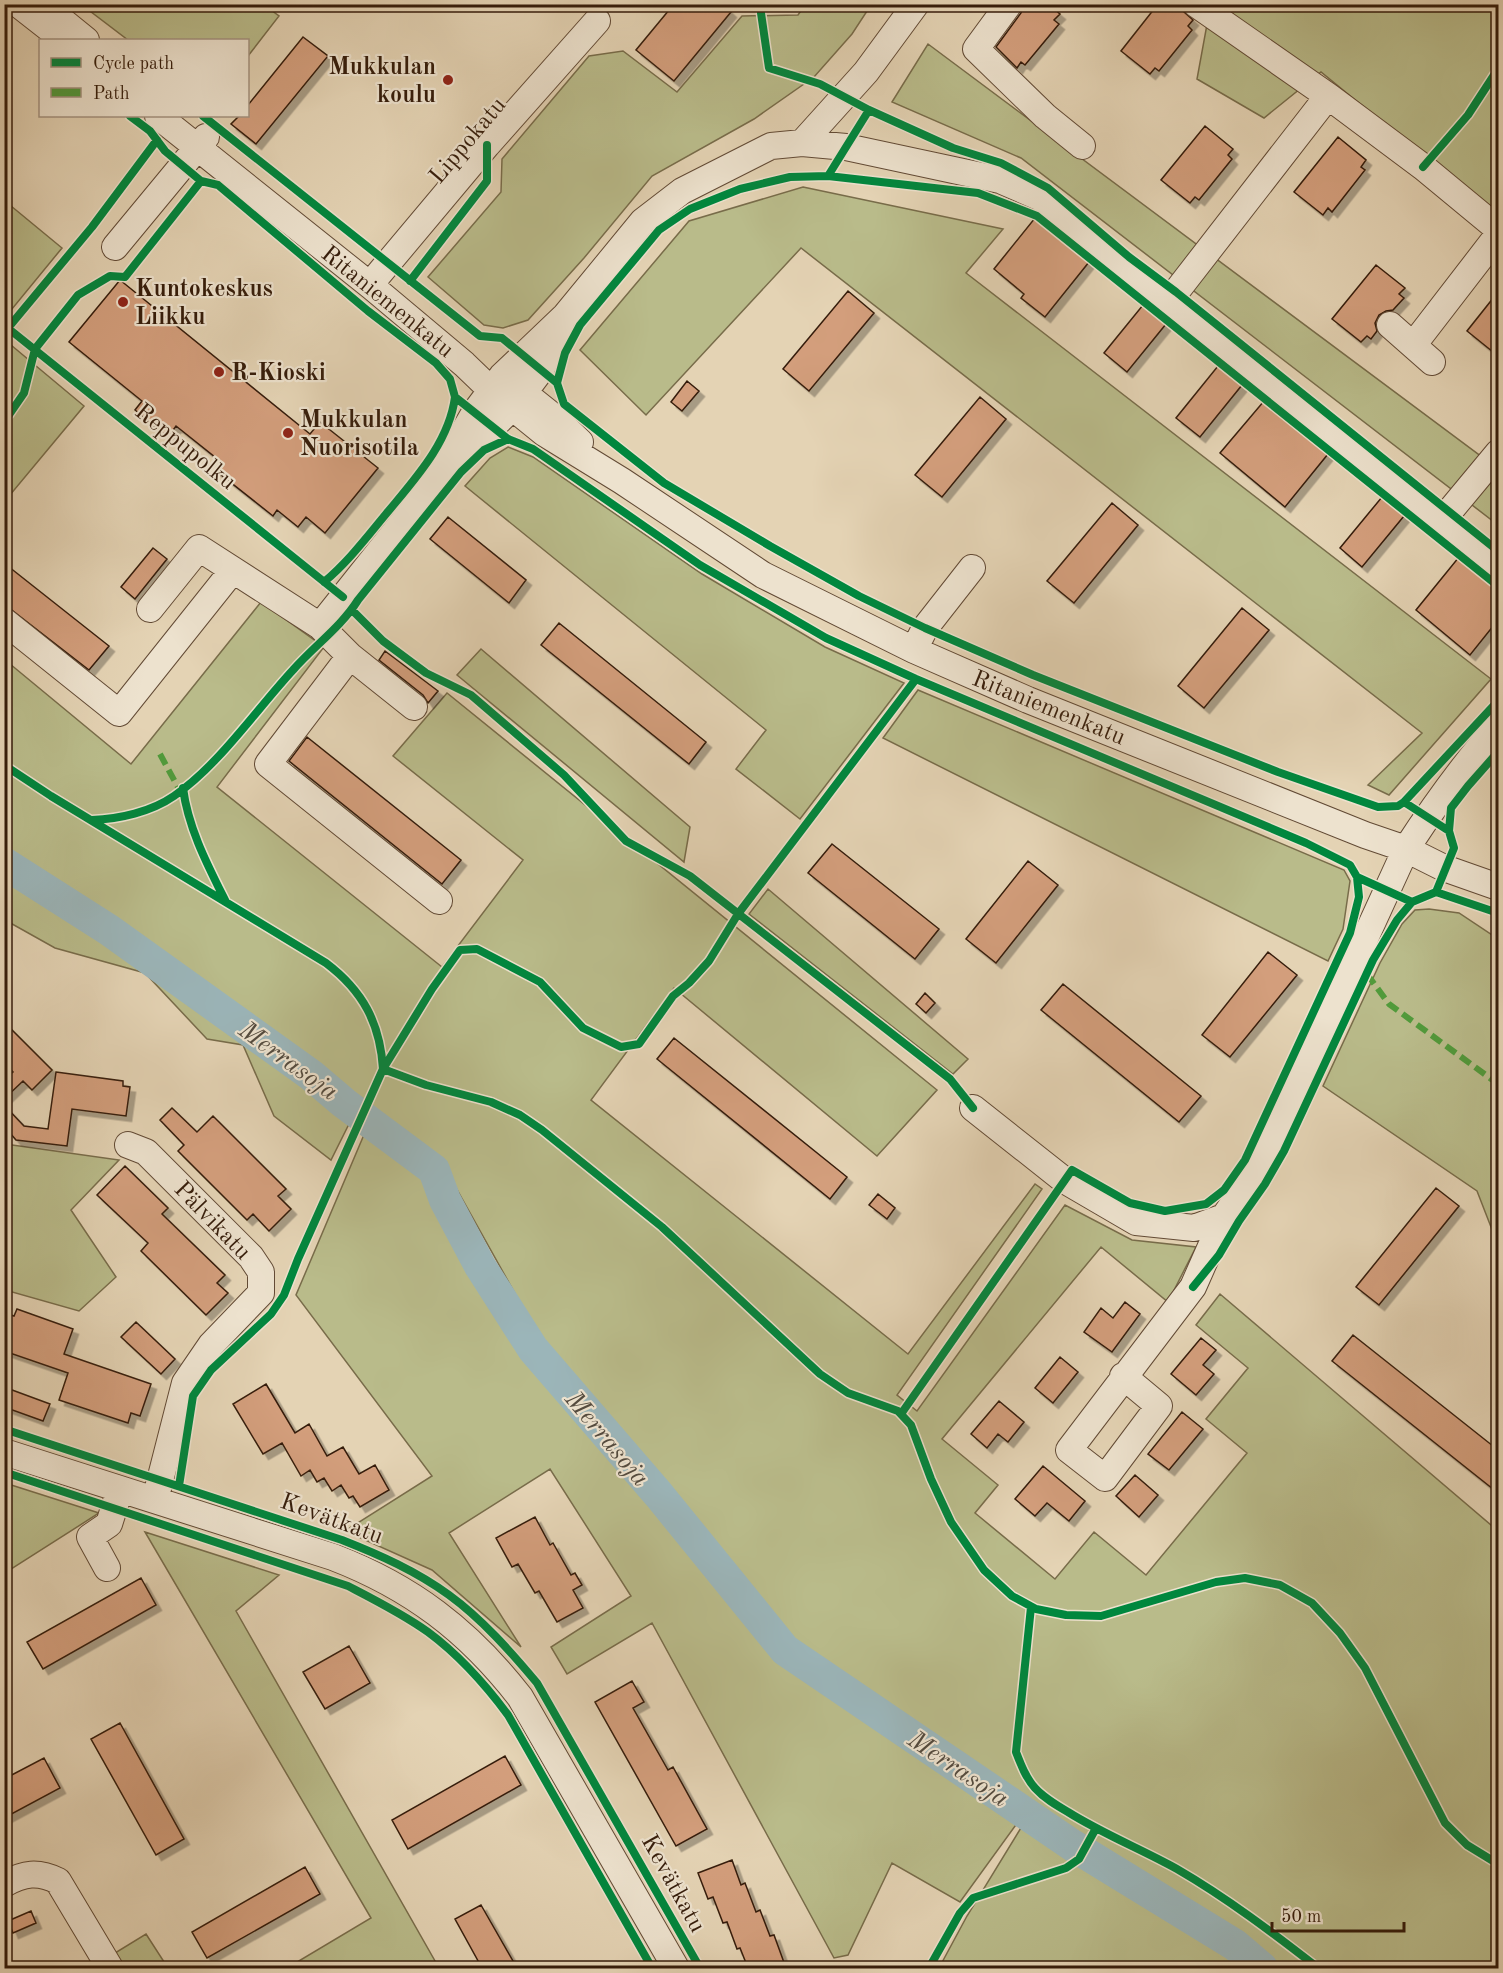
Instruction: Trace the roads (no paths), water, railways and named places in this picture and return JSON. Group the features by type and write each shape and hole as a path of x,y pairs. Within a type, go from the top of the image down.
{"street":[{"path":"18,4 62,39"},
{"path":"41,4 85,39"},
{"path":"802,143 866,72 916,4"},
{"path":"1009,4 976,49 1045,116 1082,146"},
{"path":"1196,4 1328,96 1423,167 1498,229"},
{"name":"Lippokatu","path":"374,281 487,145 597,21"},
{"path":"1176,292 1328,96"},
{"name":"Ritaniemenkatu","path":"160,117 202,143 518,400 555,418 622,481 763,575 914,650 1028,700 1365,835 1406,849 1444,868 1498,887"},
{"name":"Ritaniemenkatu","path":"180,117 202,143"},
{"path":"115,247 202,143"},
{"path":"433,484 457,440 497,383 565,316 643,221 682,191 771,146 802,143 846,147 1000,180 1039,197 1498,568"},
{"path":"1414,344 1498,235"},
{"path":"320,626 433,484 518,400 541,370 565,316"},
{"path":"1390,325 1432,362"},
{"path":"1449,512 1498,453"},
{"path":"150,609 199,548 320,626 350,656 414,707"},
{"path":"914,650 925,628 972,568"},
{"path":"4,621 119,713 233,570"},
{"path":"350,656 268,764 439,901"},
{"path":"1123,1376 1193,1287 1224,1217 1263,1161 1406,849 1427,816 1472,756 1498,726"},
{"path":"973,1108 1064,1180 1136,1222 1194,1228 1224,1217"},
{"name":"Pälvikatu","path":"128,1145 146,1152 251,1257 261,1272 261,1293 211,1345 185,1383 155,1500"},
{"name":"Kevätkatu","path":"4,1452 333,1557 364,1569 402,1588 470,1640 499,1670 520,1697 676,1968"},
{"path":"107,1568 90,1537 109,1524 120,1489"},
{"path":"4,1884 20,1875 45,1874 58,1881 110,1968"}],"waterway":[{"name":"Merrasoja","path":"4,863 109,930 311,1075 344,1103 434,1170 445,1200 480,1266 533,1349 659,1495 785,1650 1072,1845 1235,1945 1262,1968"}],"place":[{"name":"Mukkulan koulu","path":"448,80"},
{"name":"Kuntokeskus Liikku","path":"123,302"},
{"name":"R-Kioski","path":"219,372"},
{"name":"Mukkulan Nuorisotila","path":"288,433"}]}
